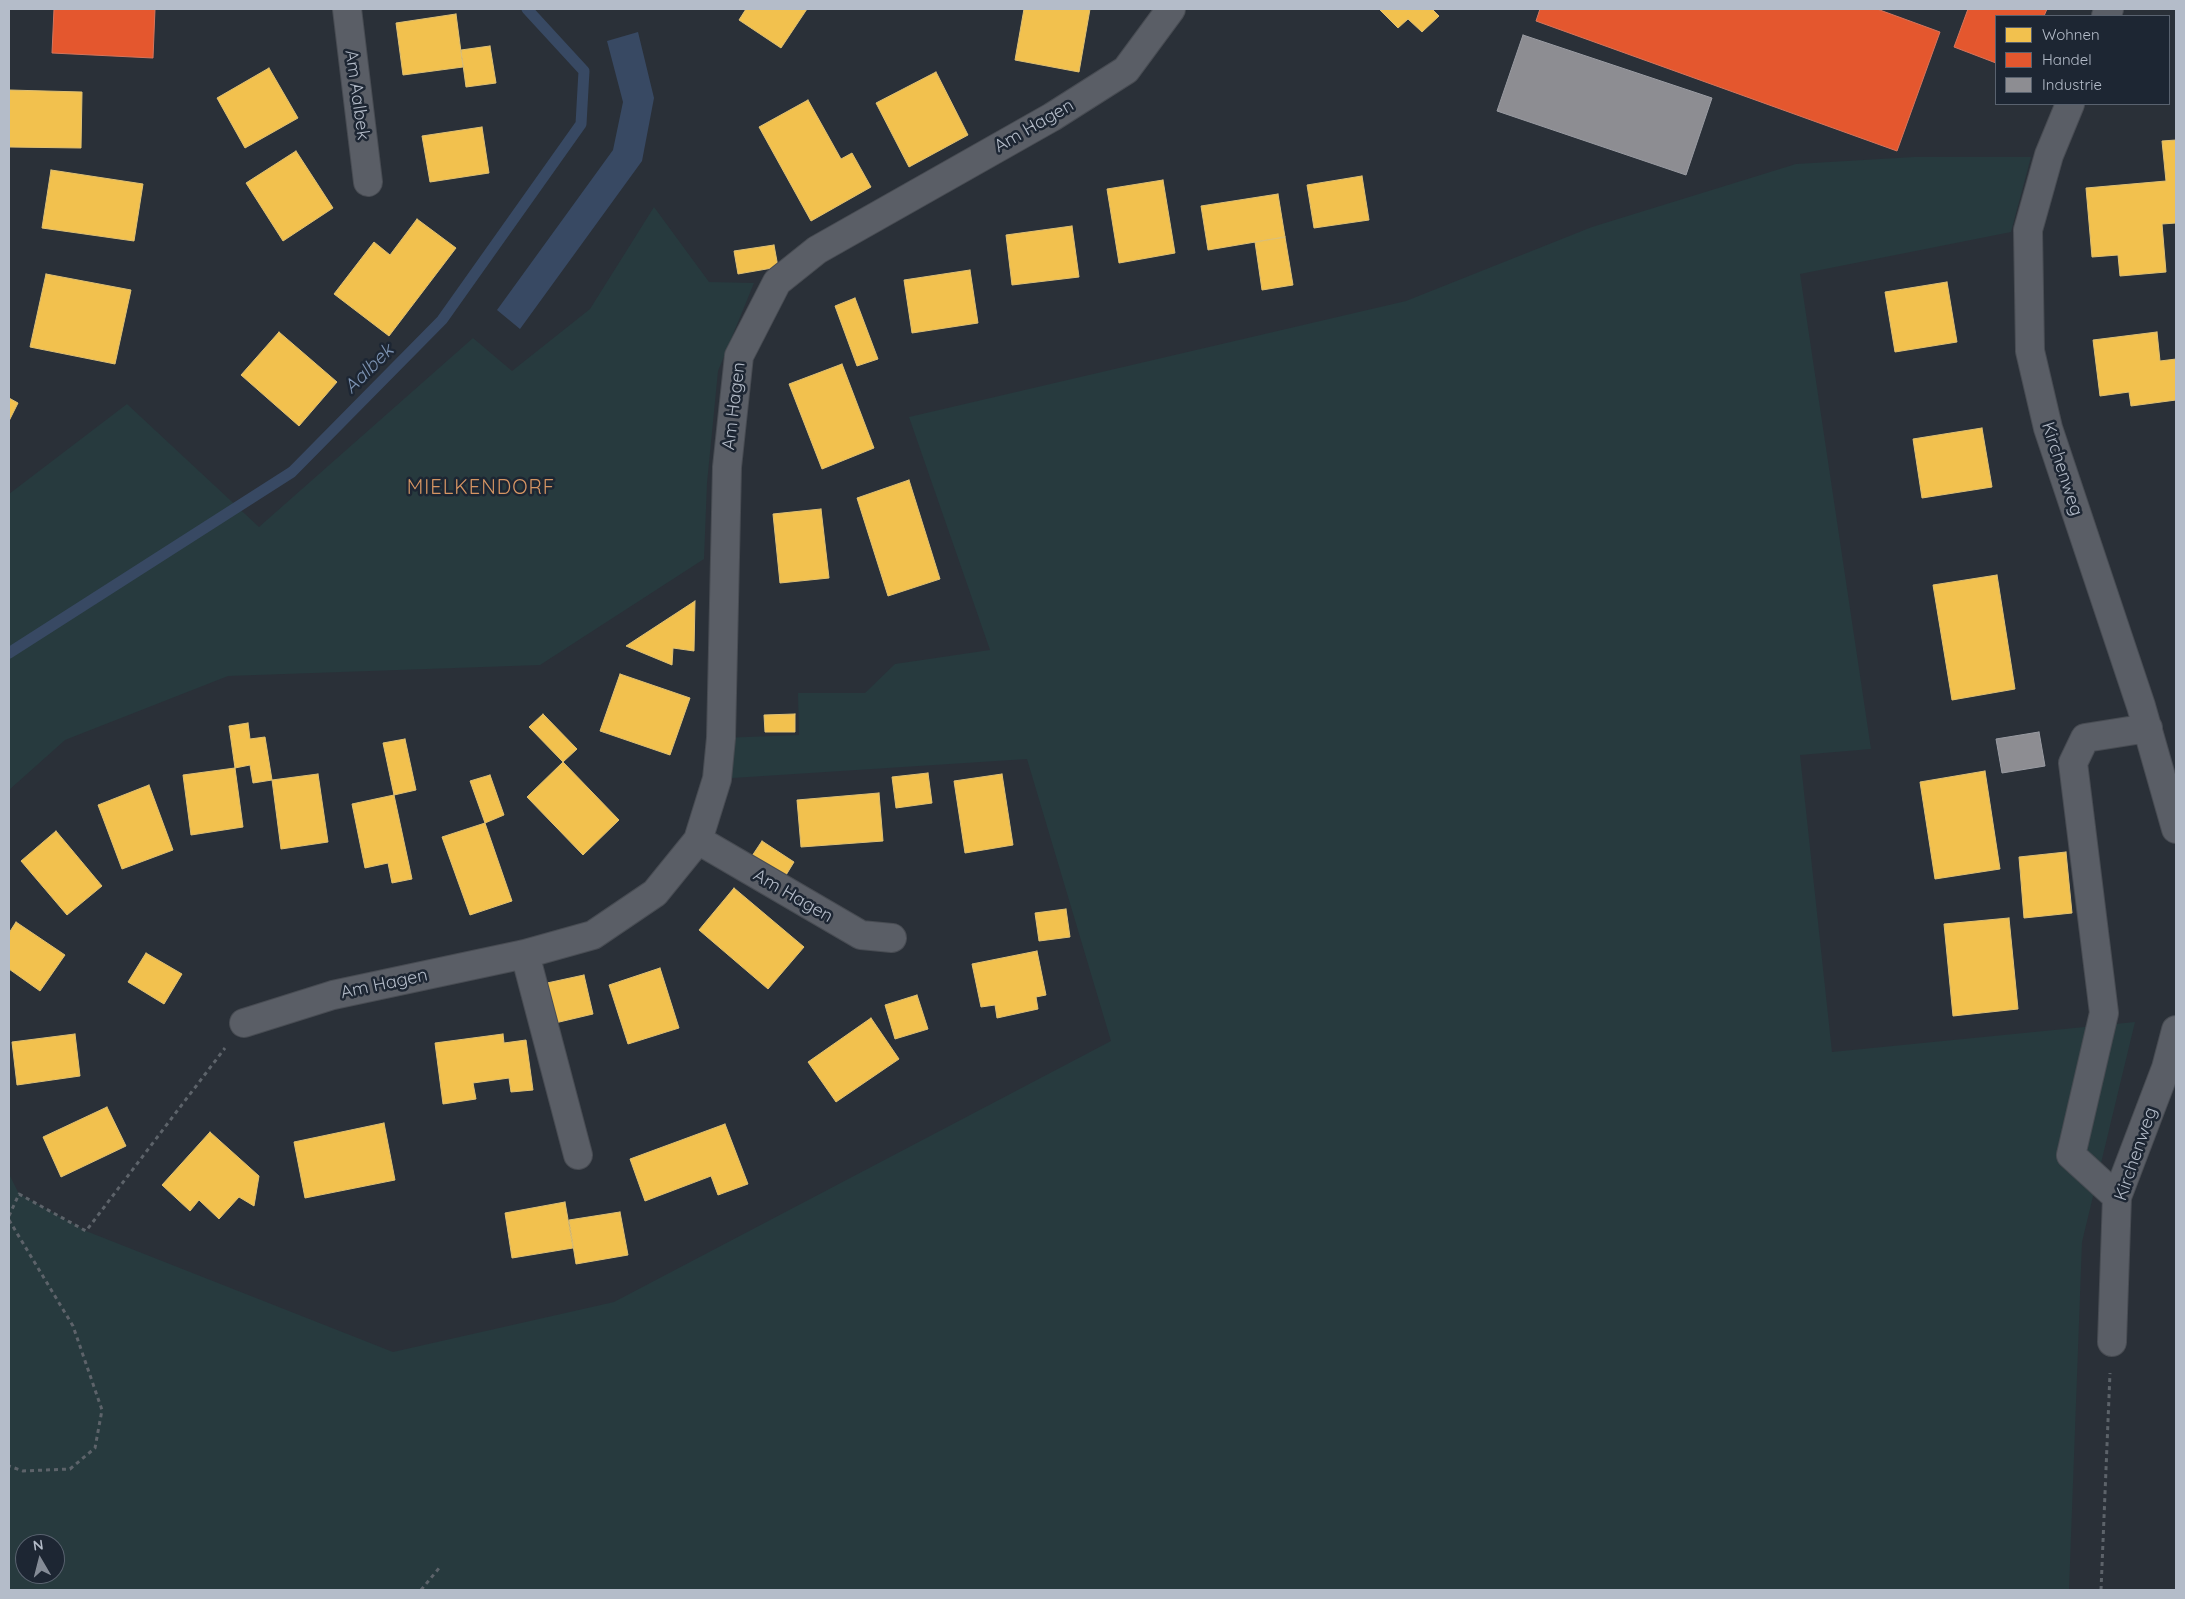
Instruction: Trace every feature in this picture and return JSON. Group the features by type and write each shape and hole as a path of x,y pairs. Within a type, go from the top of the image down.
{"street":[{"name":"Am Aalbek","path":"347,9 368,182"},
{"name":"Am Hagen","path":"244,1023 333,995 525,954 593,935 655,893 698,840 717,779 721,738 727,467 739,356 777,282 817,250 1052,117 1126,70 1171,9"},
{"name":"Kirchenweg","path":"2070,105 2049,156 2028,230 2030,351 2048,428 2148,728 2176,829"},
{"path":"2118,1197 2071,1155 2104,1013 2073,763 2085,738 2148,728"},
{"name":"Am Hagen","path":"698,840 861,935 892,938"},
{"path":"525,954 578,1155"},
{"name":"Kirchenweg","path":"2112,1342 2118,1197 2166,1068 2176,1030"}],"path":[{"path":"9,1466 23,1471 70,1469 95,1448 102,1410 73,1326 9,1218 19,1194 86,1231 244,1023"},
{"path":"2101,1590 2112,1342"},
{"path":"422,1590 440,1567"}],"green space":[{"path":"1914,157 2031,157 2011,232 1800,274 1871,749 1800,755 1832,1052 2135,1022 2082,1242 2069,1590 9,1590 9,1174 19,1194 86,1231 393,1352 614,1302 1111,1041 1027,759 717,779 721,738 799,735 798,693 865,693 895,664 990,650 909,417 1406,301 1592,227 1796,164"},
{"path":"654,207 709,282 754,283 718,371 707,483 704,559 540,665 228,676 65,740 9,790 9,494 127,404 259,527 473,338 512,371 590,309"}],"water":[{"path":"638,32 654,98 642,161 520,329 497,310 613,150 623,102 607,41"}],"building: Wohnen":[{"path":"746,9 807,9 781,48 739,20"},
{"path":"1024,9 1090,9 1079,72 1015,60"},
{"path":"1379,9 1432,9 1439,16 1422,32 1408,19 1398,28"},
{"path":"456,14 463,67 403,75 396,23"},
{"path":"490,46 496,83 466,87 461,50"},
{"path":"269,68 298,118 245,148 217,98"},
{"path":"936,72 968,135 909,167 876,103"},
{"path":"9,90 82,92 81,148 9,147"},
{"path":"808,100 841,159 852,153 871,187 811,221 759,127"},
{"path":"482,127 489,173 430,182 422,136"},
{"path":"2176,140 2176,223 2162,224 2166,272 2120,276 2118,255 2092,257 2086,188 2166,181 2162,141"},
{"path":"296,151 333,208 283,241 246,183"},
{"path":"51,170 143,184 134,241 42,228"},
{"path":"1362,176 1369,220 1314,228 1307,185"},
{"path":"1163,180 1175,253 1119,263 1107,189"},
{"path":"1278,194 1285,237 1208,250 1201,206"},
{"path":"417,219 456,248 389,336 334,294 374,242 390,255"},
{"path":"1072,226 1079,277 1012,285 1006,235"},
{"path":"1285,237 1293,285 1262,290 1255,242"},
{"path":"774,245 778,267 738,274 734,251"},
{"path":"970,270 978,323 912,333 904,280"},
{"path":"46,274 131,290 115,364 30,347"},
{"path":"1947,282 1957,342 1895,352 1885,292"},
{"path":"855,298 878,359 857,366 835,306"},
{"path":"279,332 337,382 299,426 241,375"},
{"path":"2157,332 2160,361 2176,359 2176,400 2131,406 2129,392 2100,396 2093,340"},
{"path":"842,364 874,448 822,469 789,384"},
{"path":"9,398 18,403 9,421"},
{"path":"1982,428 1992,487 1922,498 1913,439"},
{"path":"909,480 940,579 888,596 857,498"},
{"path":"821,509 829,578 780,583 773,514"},
{"path":"1997,575 2015,689 1952,700 1933,585"},
{"path":"695,601 694,651 673,648 672,665 626,646"},
{"path":"620,674 690,698 670,755 600,731"},
{"path":"543,714 577,749 563,762 529,727"},
{"path":"795,714 795,732 765,732 764,715"},
{"path":"248,723 250,739 265,737 272,780 253,783 250,765 235,768 229,726"},
{"path":"405,739 416,790 394,795 383,743"},
{"path":"563,762 619,820 583,855 527,797"},
{"path":"235,768 243,827 191,835 183,775"},
{"path":"1985,771 2000,869 1935,879 1920,782"},
{"path":"928,773 932,803 896,808 892,777"},
{"path":"318,774 328,842 281,849 272,780"},
{"path":"1002,774 1013,845 965,853 954,781"},
{"path":"490,775 504,815 485,823 470,781"},
{"path":"149,785 173,850 122,869 98,805"},
{"path":"879,793 883,841 801,847 797,800"},
{"path":"394,795 412,879 392,883 388,863 365,868 352,804"},
{"path":"485,823 512,901 470,915 442,837"},
{"path":"56,831 102,886 67,915 21,861"},
{"path":"762,841 794,862 783,880 750,859"},
{"path":"2066,852 2072,913 2024,918 2019,857"},
{"path":"734,888 804,947 768,989 699,930"},
{"path":"1066,909 1070,937 1039,941 1035,913"},
{"path":"2009,918 2018,1009 1953,1016 1944,924"},
{"path":"16,922 65,955 40,991 9,969 9,933"},
{"path":"1037,951 1046,995 1036,997 1038,1009 997,1018 995,1005 981,1007 972,964"},
{"path":"146,953 182,974 164,1004 128,982"},
{"path":"660,968 679,1028 628,1044 609,985"},
{"path":"584,975 593,1014 555,1023 547,983"},
{"path":"917,995 928,1029 895,1039 885,1005"},
{"path":"871,1018 899,1059 836,1102 808,1062"},
{"path":"75,1034 80,1076 17,1085 12,1042"},
{"path":"503,1034 504,1043 526,1040 533,1090 511,1092 509,1078 473,1083 476,1099 443,1104 435,1043"},
{"path":"107,1107 126,1146 61,1177 43,1137"},
{"path":"384,1123 395,1180 305,1198 294,1142"},
{"path":"725,1124 748,1184 718,1195 711,1176 645,1201 630,1159"},
{"path":"210,1132 259,1176 254,1206 239,1197 219,1219 199,1200 190,1211 162,1185"},
{"path":"565,1202 573,1248 512,1258 505,1213"},
{"path":"620,1212 628,1255 576,1264 569,1220"}],"building: Handel":[{"path":"54,9 155,9 153,58 52,53"},
{"path":"1540,9 1877,9 1940,32 1897,151 1536,21"},
{"path":"1968,9 2047,9 2044,15 1995,15 1995,63 1954,47"}],"building: Industrie":[{"path":"1523,35 1712,98 1686,175 1497,111"},
{"path":"2039,732 2045,766 2002,773 1996,739"}],"waterway":[{"name":"Aalbek","path":"9,653 292,472 442,320 581,124 584,71 527,9"}],"district":[{"name":"MIELKENDORF","path":"481,488"}]}
